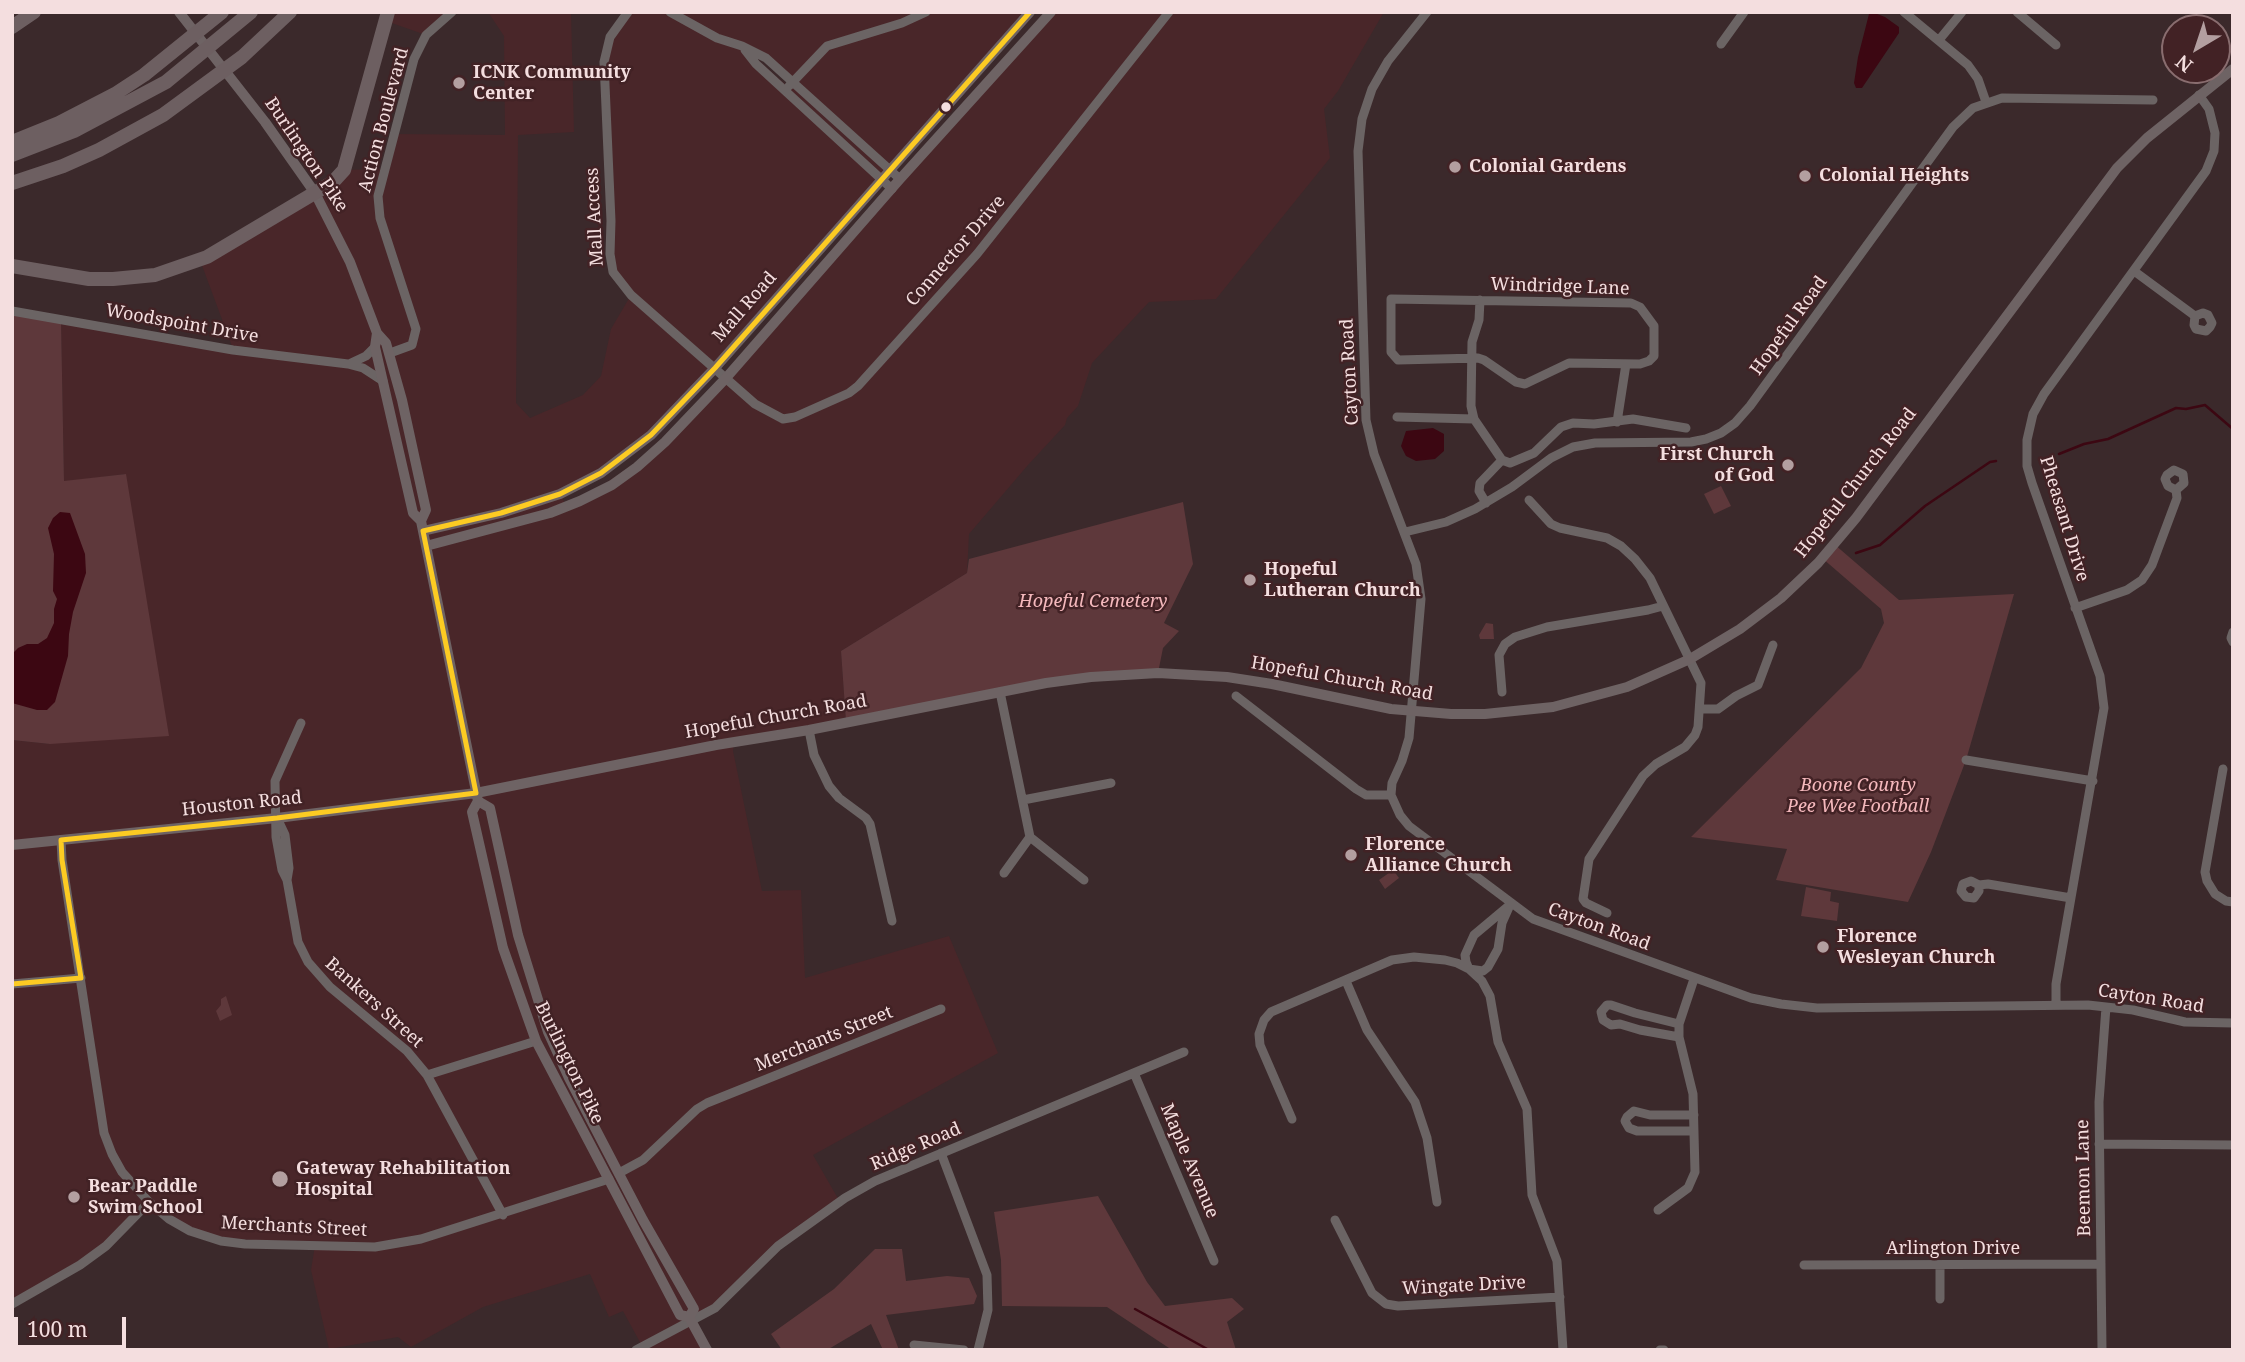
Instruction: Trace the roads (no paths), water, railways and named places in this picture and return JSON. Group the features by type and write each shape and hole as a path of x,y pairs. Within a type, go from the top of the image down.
{"highway":[{"path":"12,27 34,12"},
{"path":"12,142 59,123 115,94 175,51 222,12"},
{"path":"12,155 35,148 86,125 166,82 251,12"},
{"path":"12,183 63,166 99,150 163,115 242,57 290,12"},
{"path":"12,266 89,279 155,275 207,257 333,183 344,170 388,12"}],"main road":[{"name":"Burlington Pike","path":"179,12 244,94 315,193 350,262 377,333 386,342 390,353 426,510 422,526"},
{"name":"Mall Road","path":"422,526 501,513 560,494 588,481 621,460 651,435 715,368 1030,12"},
{"name":"Mall Road","path":"426,546 550,513 612,485 638,467 666,442 726,378 891,188 1051,12"},
{"name":"Hopeful Church Road","path":"477,797 716,745 1091,677 1169,673 1227,677 1412,712 1485,714 1553,706 1627,687 1690,659 1761,614 1800,581 1856,518 2104,184 2141,143 2233,69"},
{"name":"Burlington Pike","path":"377,333 375,347 413,513 422,526 477,797 472,812 503,948 536,1041 680,1315 691,1319 707,1350"},
{"name":"Burlington Pike","path":"477,797 490,808 518,935 548,1032 619,1173 694,1309 691,1319"},
{"name":"Houston Road","path":"12,845 477,797"}],"street":[{"name":"Action Boulevard","path":"390,353 412,345 416,329 380,218 378,197 414,60 426,36 452,12"},
{"name":"Mall Access","path":"628,12 610,37 604,62 611,267 631,295 726,378"},
{"path":"670,12 717,38 766,58 900,179"},
{"path":"785,90 827,46 902,23 926,12"},
{"name":"Connector Drive","path":"726,378 755,404 783,419 795,418 849,393 858,386 977,254 1169,12"},
{"name":"Cayton Road","path":"1427,12 1388,61 1372,89 1362,119 1358,151 1366,419 1374,454 1416,564 1421,599 1409,738 1392,783 1391,795 1400,815 1409,826 1511,904 1544,924 1751,998 1816,1008 2056,1005 2106,1007 2185,1022 2233,1023"},
{"path":"1721,44 1744,12"},
{"path":"1904,12 1968,65 1978,79 1986,102"},
{"path":"1938,40 1962,12"},
{"path":"2017,12 2056,44"},
{"path":"742,46 756,64 891,188"},
{"name":"Pheasant Drive","path":"2056,1005 2056,984 2104,718 2104,698 2099,676 2027,466 2029,427 2044,394 2200,180 2211,161 2215,142 2213,121 2199,95"},
{"name":"Hopeful Road","path":"1405,532 1446,522 1486,503 1551,458 1573,447 1595,443 1691,442 1721,433 1735,423 1757,397 1965,114 1986,102 2002,98 2153,100"},
{"path":"2134,271 2195,316"},
{"name":"Windridge Lane","path":"1391,299 1480,300 1631,303 1640,307 1654,327 1654,356 1640,364 1569,363 1529,383 1521,384 1484,360 1398,360 1391,352 1391,299"},
{"name":"Windridge Lane","path":"1474,419 1471,405 1472,342 1479,320 1480,300"},
{"name":"Woodspoint Drive","path":"12,311 233,350 348,364 363,368 384,381"},
{"path":"348,364 366,356 375,347"},
{"path":"1617,422 1626,364"},
{"path":"1397,417 1474,419 1502,460 1513,463 1534,453 1561,427 1573,423 1633,419 1686,428"},
{"path":"1486,503 1479,491 1480,484 1502,460"},
{"path":"2075,608 2127,590 2142,580 2152,565 2177,498 2176,490"},
{"path":"1530,500 1541,516 1551,524 1607,538 1621,546 1650,578 1701,683 1698,727 1690,742 1656,764 1643,776 1593,852 1587,867 1583,899 1607,913"},
{"path":"1502,692 1499,655 1505,644 1515,637 1547,627 1662,606"},
{"path":"2233,632 2233,642"},
{"path":"1700,709 1718,709 1758,684 1773,645"},
{"path":"1000,692 1030,837 1084,880"},
{"path":"1236,695 1356,789 1366,794 1391,795"},
{"name":"Bankers Street","path":"301,723 275,781 277,818 285,835 289,869 287,880 298,942 308,962 330,987 396,1040 427,1075 502,1215"},
{"path":"808,730 814,755 829,786 870,824 892,921"},
{"path":"1966,760 2093,781"},
{"path":"2222,769 2205,872 2215,894 2233,902"},
{"path":"1023,800 1111,783"},
{"path":"1004,873 1030,837"},
{"name":"Merchants Street","path":"61,840 104,1133 122,1172 149,1202 190,1231 221,1241 245,1244 367,1247 396,1245 502,1215 608,1179"},
{"path":"1979,886 1988,884 2071,898"},
{"path":"1469,969 1465,955 1474,935 1511,904"},
{"path":"1469,969 1483,971 1494,958 1501,937 1502,923 1511,904"},
{"path":"1292,1119 1261,1045 1259,1034 1264,1020 1271,1012 1392,960 1414,957 1445,960 1469,969 1482,981 1490,996 1498,1042 1527,1109 1532,1195 1557,1261 1563,1350"},
{"path":"12,984 81,978"},
{"path":"1658,1210 1682,1194 1693,1180 1694,1115 1691,1086 1679,1037 1679,1024 1694,979"},
{"path":"1346,981 1367,1030 1415,1102 1427,1138 1437,1202"},
{"path":"1679,1024 1611,1005 1607,1005 1601,1012 1603,1020 1611,1025 1620,1024 1679,1037"},
{"name":"Beemon Lane","path":"2102,1350 2099,1144 2106,1007"},
{"name":"Merchants Street","path":"619,1173 643,1160 697,1109 707,1103 941,1009"},
{"path":"427,1075 536,1041"},
{"name":"Ridge Road","path":"636,1350 726,1299 767,1254 845,1198 875,1181 1184,1052"},
{"name":"Maple Avenue","path":"1134,1073 1214,1261"},
{"path":"1694,1115 1650,1115 1634,1111 1625,1121 1629,1128 1637,1131 1695,1131"},
{"path":"2099,1144 2233,1145"},
{"path":"941,1153 987,1275 988,1310 978,1350"},
{"path":"12,1304 99,1251 149,1202"},
{"name":"Wingate Drive","path":"1335,1220 1372,1293 1387,1304 1560,1297"},
{"name":"Arlington Drive","path":"1804,1265 2101,1264"},
{"path":"1940,1265 1940,1299"},
{"path":"914,1345 964,1350"}],"waterway":[{"path":"2059,454 2084,444 2108,439 2176,408 2205,405 2233,429"},
{"path":"1856,553 1880,545 1925,506 1990,462 1996,461"},
{"path":"1135,1309 1209,1350"}],"place":[{"name":"ICNK Community Center","path":"459,83"},
{"name":"Colonial Gardens","path":"1455,167"},
{"name":"Colonial Heights","path":"1805,176"},
{"name":"First Church of God","path":"1788,465"},
{"name":"Hopeful Lutheran Church","path":"1250,580"},
{"name":"Florence Alliance Church","path":"1351,855"},
{"name":"Florence Wesleyan Church","path":"1823,947"},
{"name":"Gateway Rehabilitation Hospital","path":"280,1179"},
{"name":"Bear Paddle Swim School","path":"74,1197"}],"park label":[{"name":"Hopeful Cemetery","path":"1093,602"},
{"name":"Boone County Pee Wee Football","path":"1858,796"}]}
